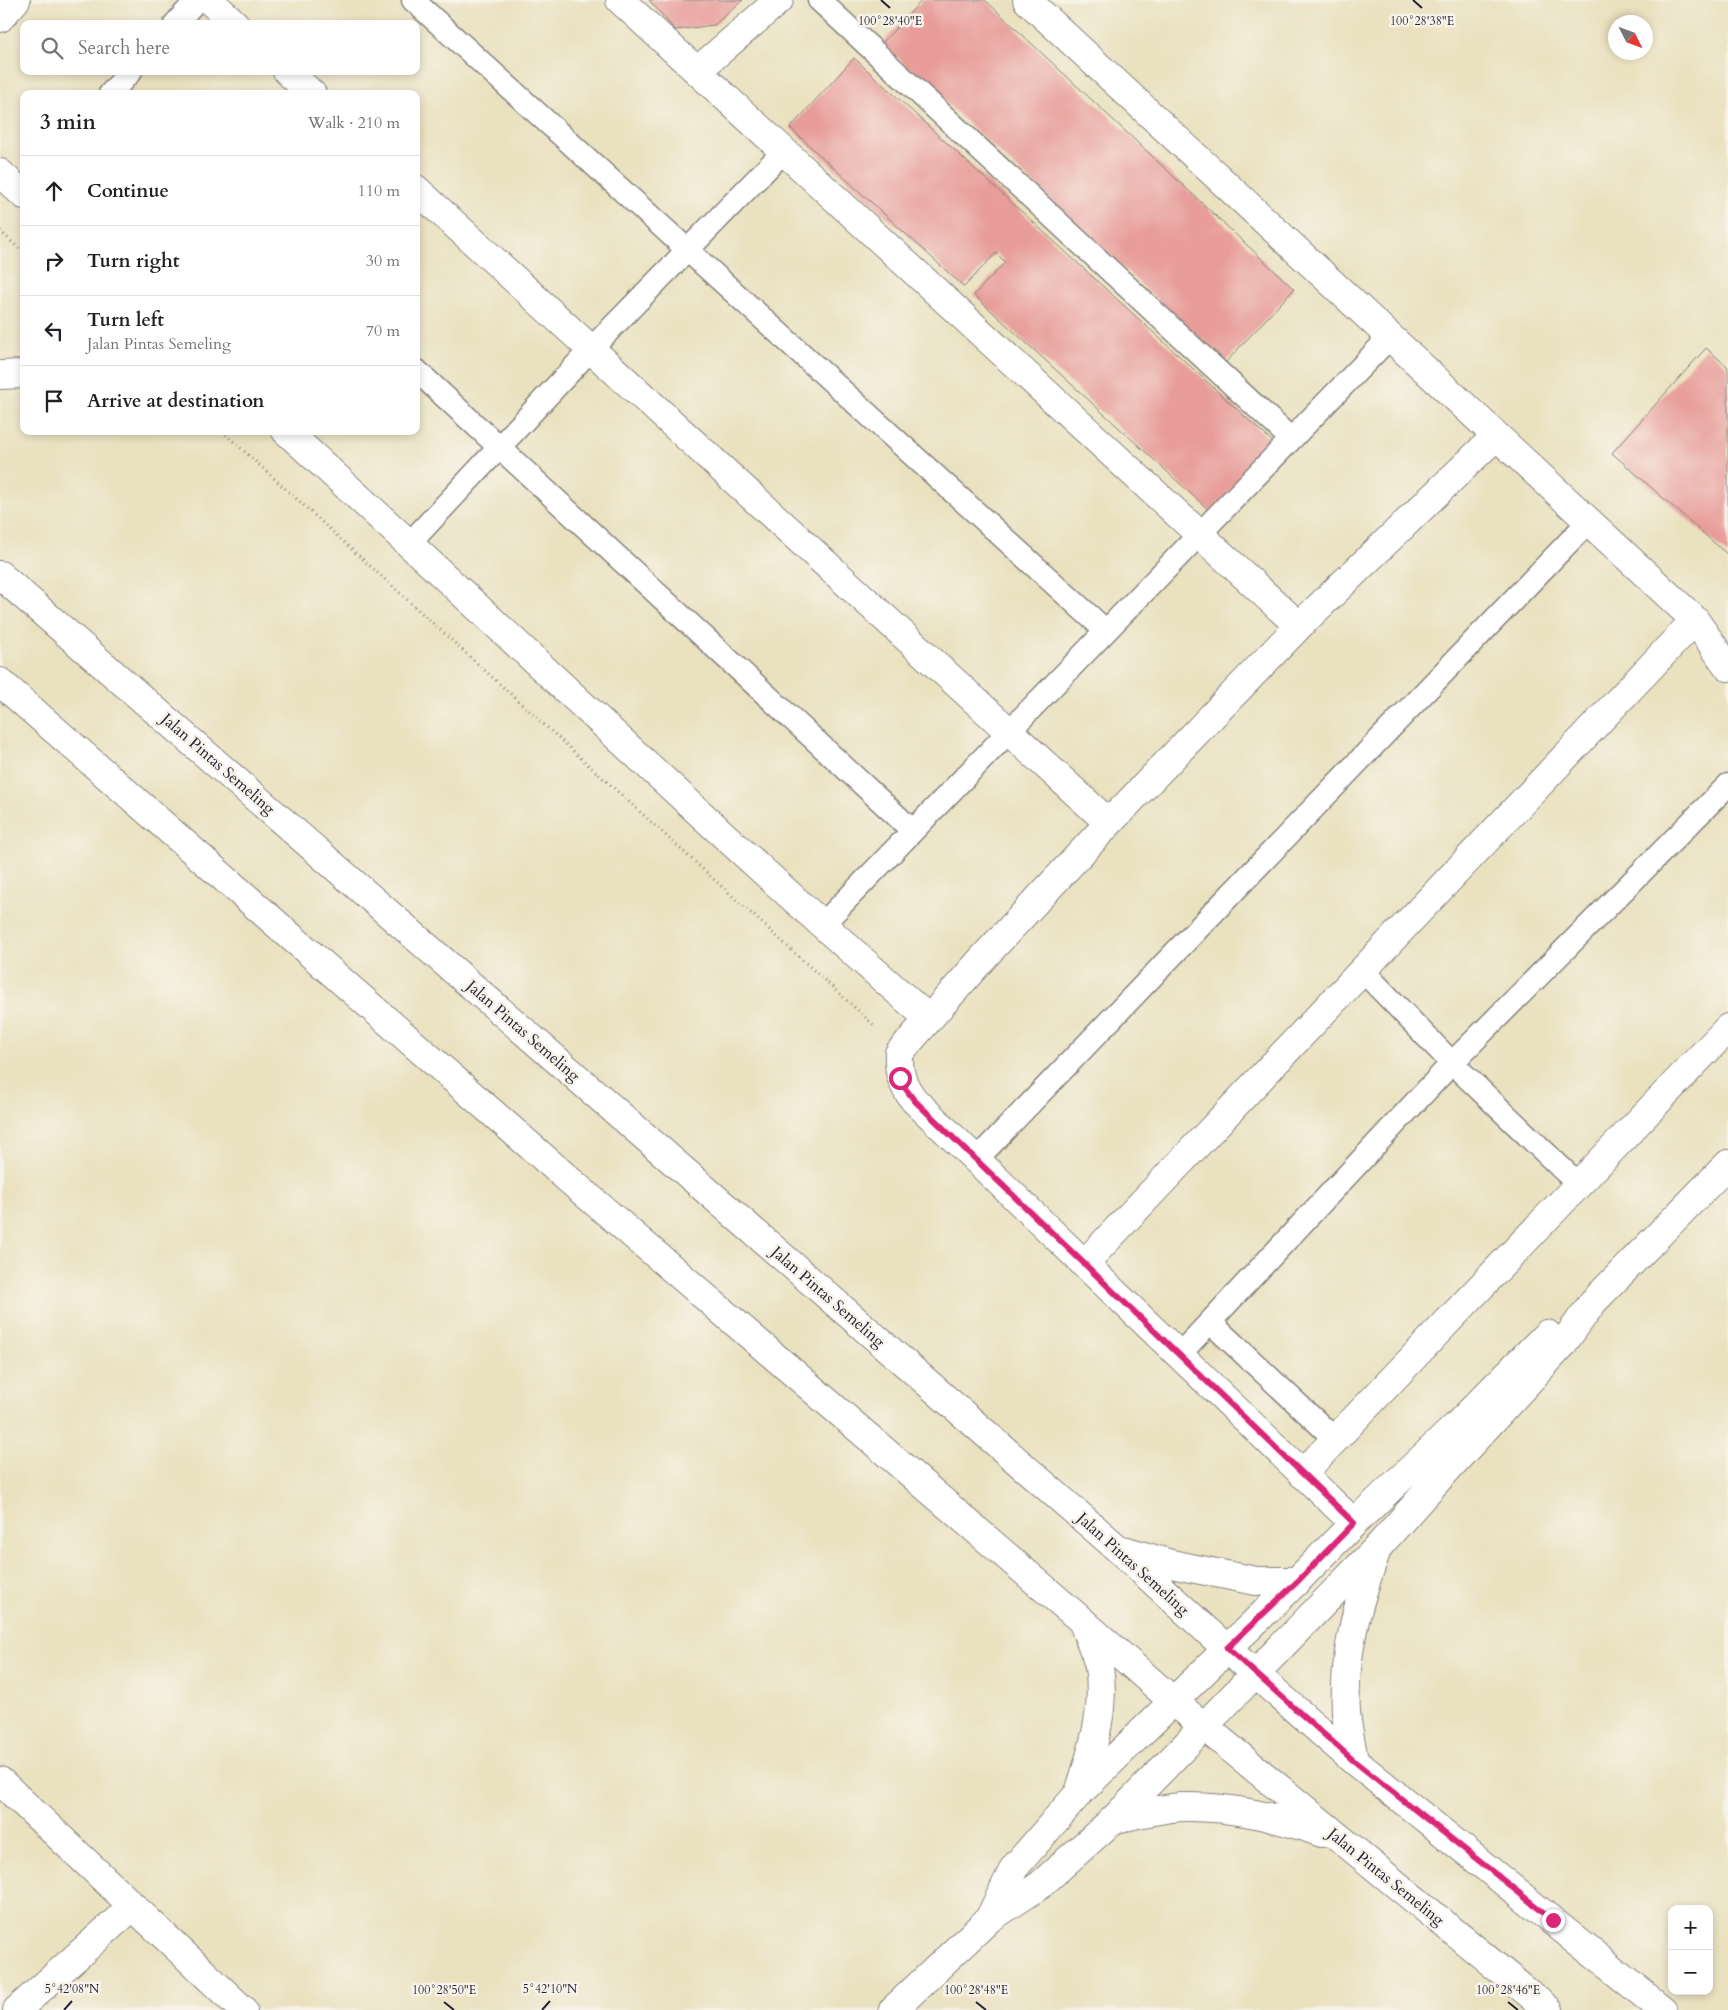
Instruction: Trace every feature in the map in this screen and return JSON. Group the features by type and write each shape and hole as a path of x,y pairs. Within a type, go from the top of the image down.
{"street":[{"path":"0,18 16,0"},
{"path":"209,0 231,20"},
{"path":"620,0 1299,626"},
{"path":"697,71 779,0"},
{"path":"1026,0 1695,620 1719,652 1728,668"},
{"path":"291,75 308,90"},
{"path":"0,173 20,189"},
{"path":"420,193 1109,823"},
{"path":"0,375 20,374"},
{"path":"290,435 822,925 928,1019"},
{"path":"1354,1523 914,1100 900,1078 899,1053 928,1019 1109,823 1299,626 1496,436"},
{"name":"Jalan Pintas Semeling","path":"0,575 1117,1548 1354,1761 1663,2010"},
{"path":"1084,1264 1695,620"},
{"name":"Jalan Pintas Semeling","path":"0,682 568,1179 1173,1701 1337,1838 1549,2010"},
{"path":"1302,1474 1728,1028"},
{"path":"893,2010 990,1919 1039,1886 1114,1819 1378,1547 1432,1485 1562,1345 1593,1302 1728,1164"},
{"path":"990,1919 1014,1868 1080,1793 1298,1581 1354,1523 1456,1426 1550,1331 1593,1302"},
{"path":"1354,1761 1346,1712 1347,1660 1362,1590 1378,1547"},
{"path":"1117,1548 1172,1564 1223,1575 1256,1581 1298,1581"},
{"path":"1080,1793 1096,1737 1102,1704 1099,1665 1081,1620"},
{"path":"0,1781 243,2010"},
{"path":"1114,1819 1181,1807 1232,1809 1286,1820 1337,1838"},
{"path":"23,2008 132,1907"}],"lane":[{"path":"179,20 197,0"},
{"path":"413,0 1106,631"},
{"path":"819,0 1291,439"},
{"path":"116,90 128,75"},
{"path":"410,544 591,349 784,151"},
{"path":"822,925 1390,337"},
{"path":"420,374 913,831"},
{"path":"976,1160 1588,522"},
{"path":"1179,1355 1452,1063 1728,785"},
{"path":"1362,971 1452,1063 1579,1185"},
{"path":"1210,1322 1335,1439"}],"path":[{"path":"0,231 20,248"},
{"path":"226,435 886,1037 899,1053"}],"building":[{"path":"649,0 743,0 714,25 675,30"},
{"path":"922,0 985,0 1294,289 1225,363 882,43"},
{"path":"854,58 1274,443 1211,512 974,295 1005,262 996,253 964,287 790,128"},
{"path":"1706,348 1728,367 1728,555 1612,453"}],"route":[{"path":"900,1078 914,1100 1354,1523 1298,1581 1227,1648 1354,1761 1553,1920"}]}
